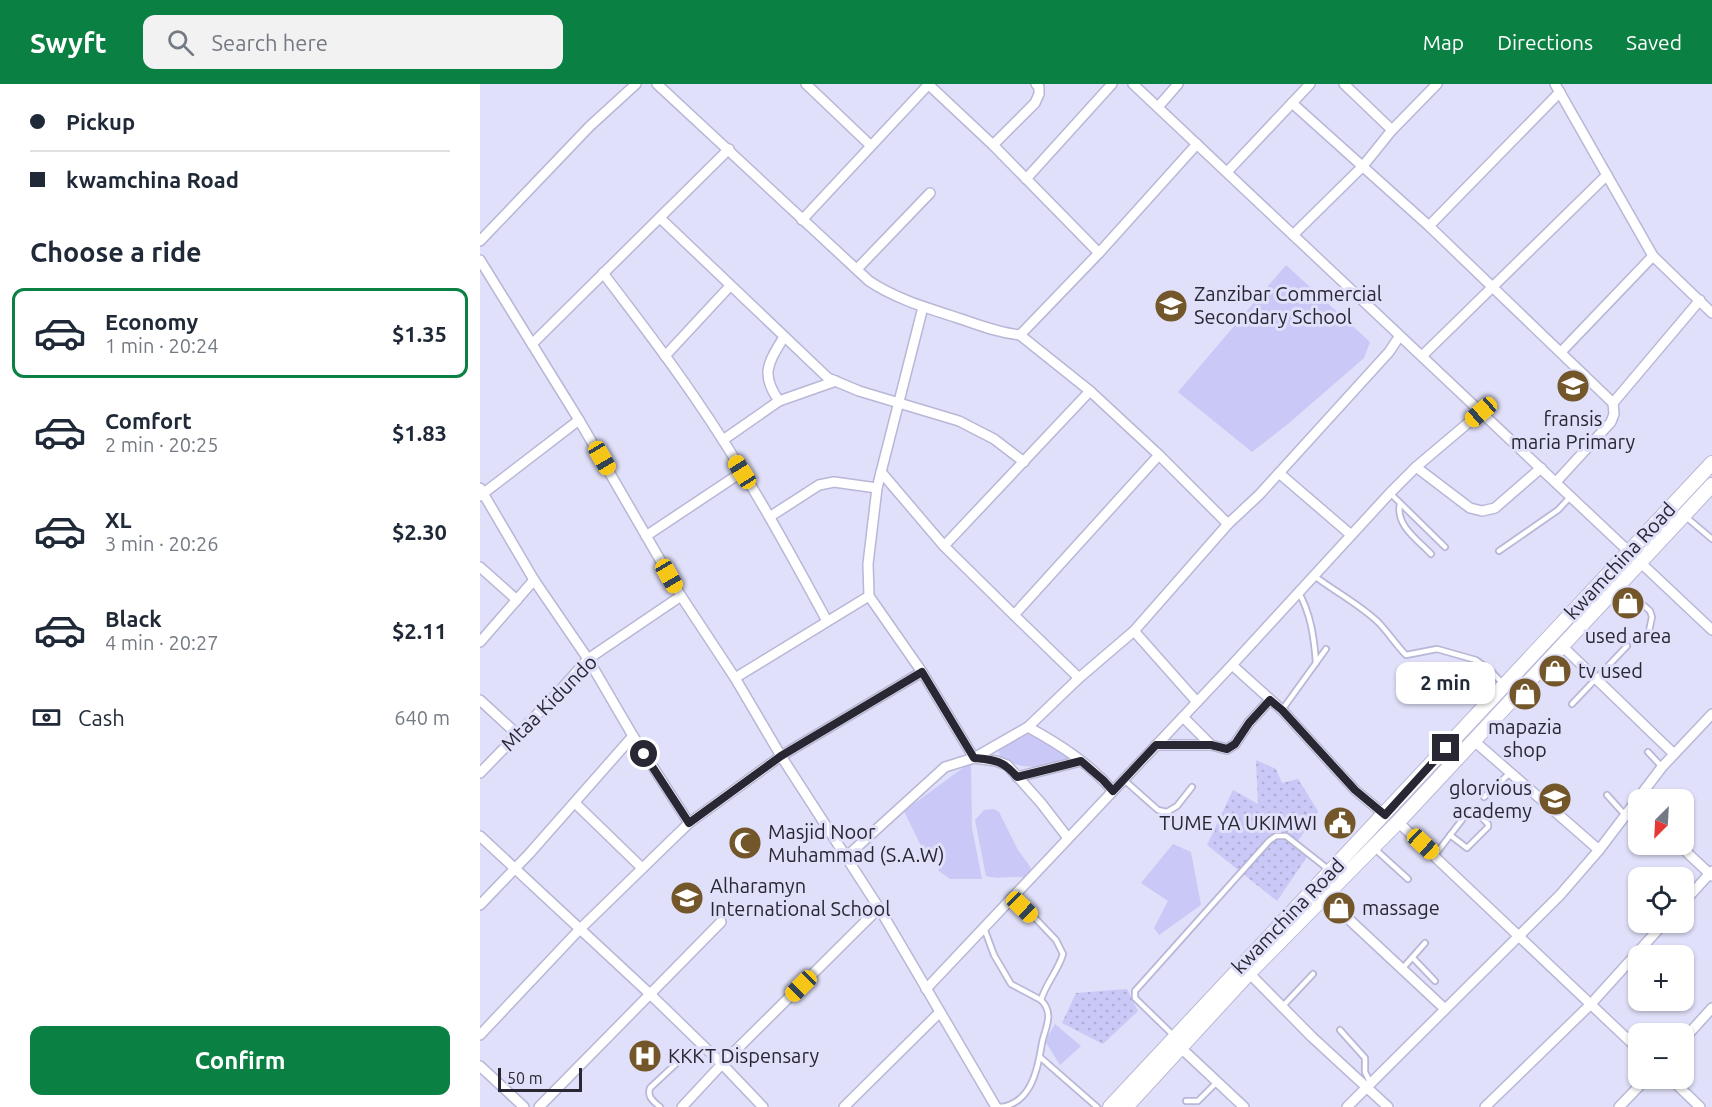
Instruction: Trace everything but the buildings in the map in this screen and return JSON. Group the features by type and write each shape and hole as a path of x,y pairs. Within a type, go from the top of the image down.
{"main road":[{"name":"kwamchina Road","path":"1110,1107 1178,1042 1331,871 1712,463"},
{"name":"kwamchina Road","path":"1245,969 1325,897 1373,848 1712,485"},
{"path":"1477,715 1487,725"},
{"name":"kwamchina Road","path":"1126,1107 1178,1042"}],"street":[{"path":"480,241 590,126 636,84"},
{"path":"657,84 869,281 882,290 923,307 1002,333 1020,334 1090,391 1160,455 1228,524"},
{"path":"806,84 870,145"},
{"path":"802,220 929,84 993,145 1099,253"},
{"path":"993,145 1035,103 1039,94 1039,87 1036,84"},
{"path":"1026,178 1112,84"},
{"path":"1133,84 1712,630"},
{"path":"1158,107 1178,84"},
{"path":"1227,172 1310,84"},
{"path":"1344,84 1392,130"},
{"path":"1293,235 1363,166 1392,130 1437,84"},
{"path":"1430,226 1558,88 1653,256 1712,313"},
{"path":"1293,103 1430,226 1613,404 1614,414 1611,422 1556,482"},
{"path":"1020,334 1099,253 1197,144"},
{"path":"532,344 729,150"},
{"path":"1422,356 1607,175"},
{"path":"857,269 930,193"},
{"path":"660,218 828,378 898,403 959,421 994,439 1024,462"},
{"path":"1561,352 1653,256"},
{"path":"480,260 579,420 681,597 735,678 781,756 879,908 997,1107"},
{"path":"603,273 695,397 723,440 771,516 827,621"},
{"path":"665,356 730,286"},
{"path":"1613,404 1700,300"},
{"path":"923,307 877,488 868,564 869,596 922,672 974,758"},
{"path":"779,401 769,386 767,374 769,362 784,337"},
{"path":"846,857 945,767 974,758 1028,727 1079,678 1134,632 1228,524 1280,473 1389,352 1399,337"},
{"path":"723,440 779,401 836,381"},
{"path":"944,546 1090,391"},
{"path":"926,989 1232,665 1350,534 1416,467 1481,412"},
{"path":"579,420 481,492 534,580 588,659 633,736 689,823"},
{"path":"1014,615 1160,455"},
{"path":"1416,467 1470,507 1482,511 1495,508 1541,468"},
{"path":"646,536 742,472"},
{"path":"881,472 944,546 1079,678"},
{"path":"1280,473 1350,534"},
{"path":"771,516 819,485 834,482 877,488"},
{"path":"480,567 517,600"},
{"path":"480,642 534,580"},
{"path":"735,678 869,596"},
{"name":"Mtaa Kidundo","path":"480,773 588,659 681,597"},
{"path":"1134,632 1197,702"},
{"path":"1562,645 1674,754"},
{"path":"1232,665 1282,710 1355,790 1385,815"},
{"path":"480,1035 579,930 689,823 781,756 922,672"},
{"path":"480,700 517,734"},
{"path":"1156,745 1211,745 1227,749 1235,744 1249,723 1270,700"},
{"path":"1647,789 1662,767 1712,714"},
{"path":"1183,717 1211,745"},
{"path":"1028,727 1063,746 1113,791"},
{"path":"480,905 575,803 633,736"},
{"path":"1473,740 1599,850"},
{"path":"974,758 996,760 1007,765 1068,838"},
{"path":"1017,777 1081,761"},
{"path":"575,803 642,868"},
{"path":"1347,1107 1560,895 1599,850 1628,812"},
{"path":"1398,822 1628,1040"},
{"path":"480,836 650,994 763,1107"},
{"path":"1690,855 1711,874 1694,892"},
{"path":"1325,897 1445,1009"},
{"path":"682,1107 722,1064 879,908"},
{"path":"539,1107 721,922"},
{"path":"1485,1107 1590,1005 1655,933"},
{"path":"1245,969 1282,1007 1368,1084 1388,1107"},
{"path":"1694,1028 1712,1008"},
{"path":"844,1107 940,1012"},
{"path":"1178,1042 1244,1107"},
{"path":"480,1066 524,1107"},
{"path":"1619,1107 1636,1089"},
{"path":"1681,1089 1700,1107"}],"lane":[{"path":"1390,493 1445,547"},
{"path":"1498,551 1558,510 1571,496"},
{"path":"1400,504 1398,513 1400,522 1431,554"},
{"path":"1683,515 1712,539"},
{"path":"1313,575 1379,623 1406,655 1437,649 1476,660 1490,670 1505,686"},
{"path":"1619,583 1650,611 1652,617 1649,631"},
{"path":"1298,591 1308,608 1314,636 1316,663"},
{"path":"1572,704 1627,646"},
{"path":"1282,710 1326,649"},
{"path":"1648,752 1662,767"},
{"path":"1484,797 1511,772"},
{"path":"1123,779 1158,810 1167,812 1177,806 1192,787"},
{"path":"1607,795 1625,814"},
{"path":"1435,855 1450,835 1468,812 1474,811 1488,824 1488,827 1467,848 1450,835"},
{"path":"1178,1042 1135,998 1135,991 1269,841 1276,836 1286,836 1331,871"},
{"path":"1373,848 1408,879"},
{"path":"1014,896 1056,940 1063,954 1060,965 1045,986 1041,1000"},
{"path":"984,927 994,955 1011,984 1041,1000 1049,1021 1035,1077 1026,1093 1015,1103 997,1107"},
{"path":"1402,969 1425,943"},
{"path":"1413,958 1435,981"},
{"path":"1282,1007 1313,974"},
{"path":"1340,1030 1365,1058 1368,1084"},
{"path":"1041,1058 1097,1107"},
{"path":"660,1107 650,1098 648,1093 650,1088 680,1060"},
{"path":"1186,1101 1198,1101 1217,1082"}],"shaded area":[{"path":"1286,265 1370,342 1364,358 1252,452 1178,392"},
{"path":"1022,734 1042,738 1061,750 1071,761 1034,767 1017,765 1000,756 998,748"},
{"path":"1256,760 1276,769 1282,783 1298,779 1318,811 1296,844 1311,851 1277,901 1207,845 1233,790 1258,804"},
{"path":"971,762 972,828 982,879 950,879 939,871 922,848 904,811"},
{"path":"994,809 999,812 1018,850 1031,868 1027,878 986,876 975,820 984,810"},
{"path":"1173,844 1191,852 1201,905 1159,935 1154,928 1168,901 1141,883"},
{"path":"1127,989 1138,1011 1103,1044 1062,1023 1076,993"},
{"path":"1055,1024 1081,1046 1060,1065 1045,1041"}],"place":[{"name":"Zanzibar Commercial Secondary School","path":"1171,306"},
{"name":"fransis maria Primary","path":"1573,386"},
{"name":"used area","path":"1628,603"},
{"name":"tv used","path":"1555,671"},
{"name":"mapazia shop","path":"1525,694"},
{"name":"glorvious academy","path":"1555,799"},
{"name":"TUME YA UKIMWI","path":"1340,823"},
{"name":"Masjid Noor Muhammad (S.A.W)","path":"745,843"},
{"name":"Alharamyn International School","path":"687,898"},
{"name":"massage","path":"1339,908"},
{"name":"KKKT Dispensary","path":"645,1056"}],"route":[{"path":"644,754 689,823 781,756 922,672 974,758 996,760 1007,765 1017,777 1081,761 1113,791 1156,745 1211,745 1227,749 1235,744 1249,723 1270,700 1335,766 1355,790 1385,815 1446,748"}]}
